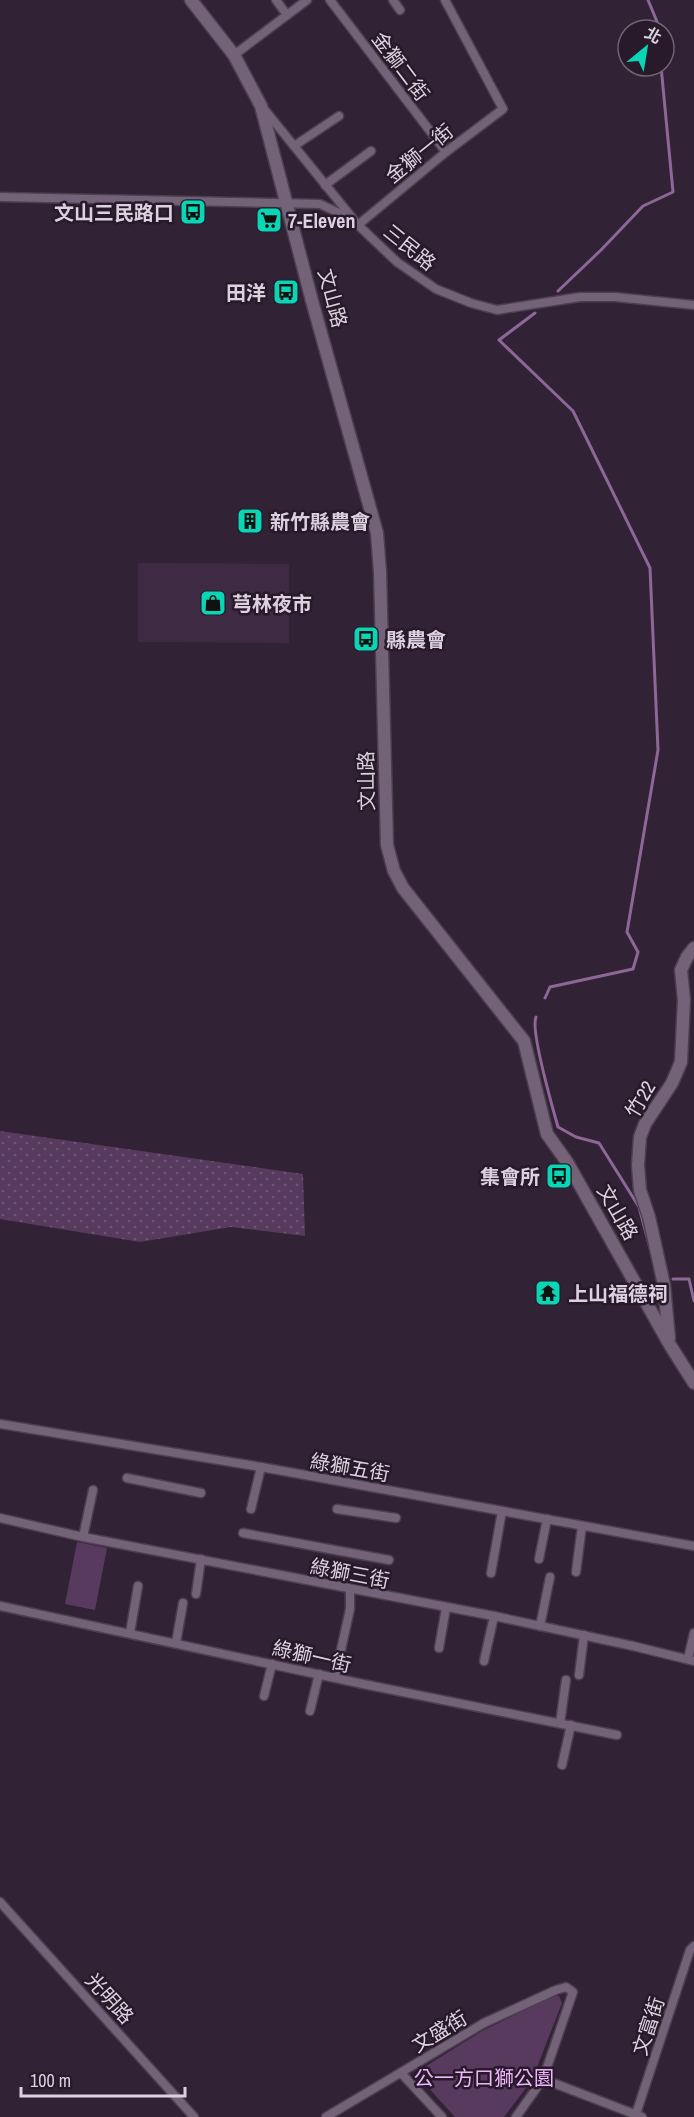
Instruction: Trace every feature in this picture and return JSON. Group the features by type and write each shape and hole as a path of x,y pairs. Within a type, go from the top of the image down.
{"main road":[{"name":"文山路","path":"191,0 234,55 261,106 312,301 377,533 387,845 394,871 403,888 524,1041 547,1134 567,1162 670,1345 694,1383"},
{"name":"竹22","path":"670,1345 664,1285 649,1216 640,1190 638,1165 640,1137 645,1124 672,1083 681,1062 684,1000 681,970 694,948"}],"street":[{"path":"276,0 287,15"},
{"path":"234,55 307,0"},
{"name":"金獅二街","path":"330,0 446,152"},
{"path":"393,0 400,10"},
{"name":"金獅一街","path":"358,225 446,152 503,109 445,0"},
{"name":"文山路","path":"261,106 358,225"},
{"path":"294,146 339,116"},
{"path":"325,185 371,151"},
{"name":"三民路","path":"0,197 320,204 358,225 397,262 436,288 471,303 497,310 579,297 615,297 694,305"},
{"name":"綠獅五街","path":"0,1424 261,1467 694,1546"},
{"path":"251,1509 261,1467"},
{"path":"127,1478 201,1493"},
{"path":"83,1537 93,1490"},
{"path":"337,1509 396,1518"},
{"path":"490,1573 502,1511"},
{"name":"綠獅三街","path":"0,1518 83,1537 494,1616 691,1660"},
{"path":"538,1559 547,1519"},
{"path":"576,1572 582,1526"},
{"path":"243,1533 389,1560"},
{"path":"196,1594 201,1559"},
{"path":"540,1626 550,1577"},
{"path":"130,1633 138,1587"},
{"path":"335,1677 350,1609 350,1589"},
{"path":"176,1643 183,1603"},
{"name":"綠獅一街","path":"0,1606 617,1735"},
{"path":"439,1648 447,1608"},
{"path":"484,1661 494,1616"},
{"path":"691,1660 694,1633"},
{"path":"579,1675 584,1635"},
{"path":"264,1696 272,1664"},
{"path":"310,1711 320,1674"},
{"path":"560,1723 566,1680"},
{"path":"562,1765 570,1725"},
{"name":"光明路","path":"0,1902 194,2117"},
{"name":"文富街","path":"638,2116 690,1950 694,1946"},
{"name":"文盛街","path":"326,2117 484,2023 566,1987 573,1992 543,2079"},
{"path":"401,2073 442,2117"},
{"path":"516,2117 543,2079 638,2116"}],"shaded area":[{"name":"芎林夜市","path":"138,563 289,564 289,643 138,642"}],"green space":[{"path":"0,1131 303,1174 305,1236 231,1227 140,1242 0,1219"},
{"path":"77,1542 107,1548 95,1610 65,1604"},
{"name":"公一方口獅公園","path":"553,1996 559,1996 562,2003 532,2080 504,2117 455,2117 415,2073 482,2031"}],"waterway":[{"path":"648,0 656,18"},
{"path":"558,291 643,206 673,192 662,78"},
{"path":"535,313 499,340 573,411 650,568 658,750 627,932 638,952 633,969 550,987 545,998"},
{"path":"536,1017 539,1053 558,1127 576,1137 599,1143 639,1207 650,1248"},
{"path":"673,1279 689,1279 694,1301"}],"place":[{"name":"文山三民路口","path":"193,212"},
{"name":"7-Eleven","path":"269,220"},
{"name":"田洋","path":"286,292"},
{"name":"新竹縣農會","path":"250,521"},
{"name":"芎林夜市","path":"213,603"},
{"name":"縣農會","path":"366,639"},
{"name":"集會所","path":"559,1176"},
{"name":"上山福德祠","path":"548,1293"}]}
